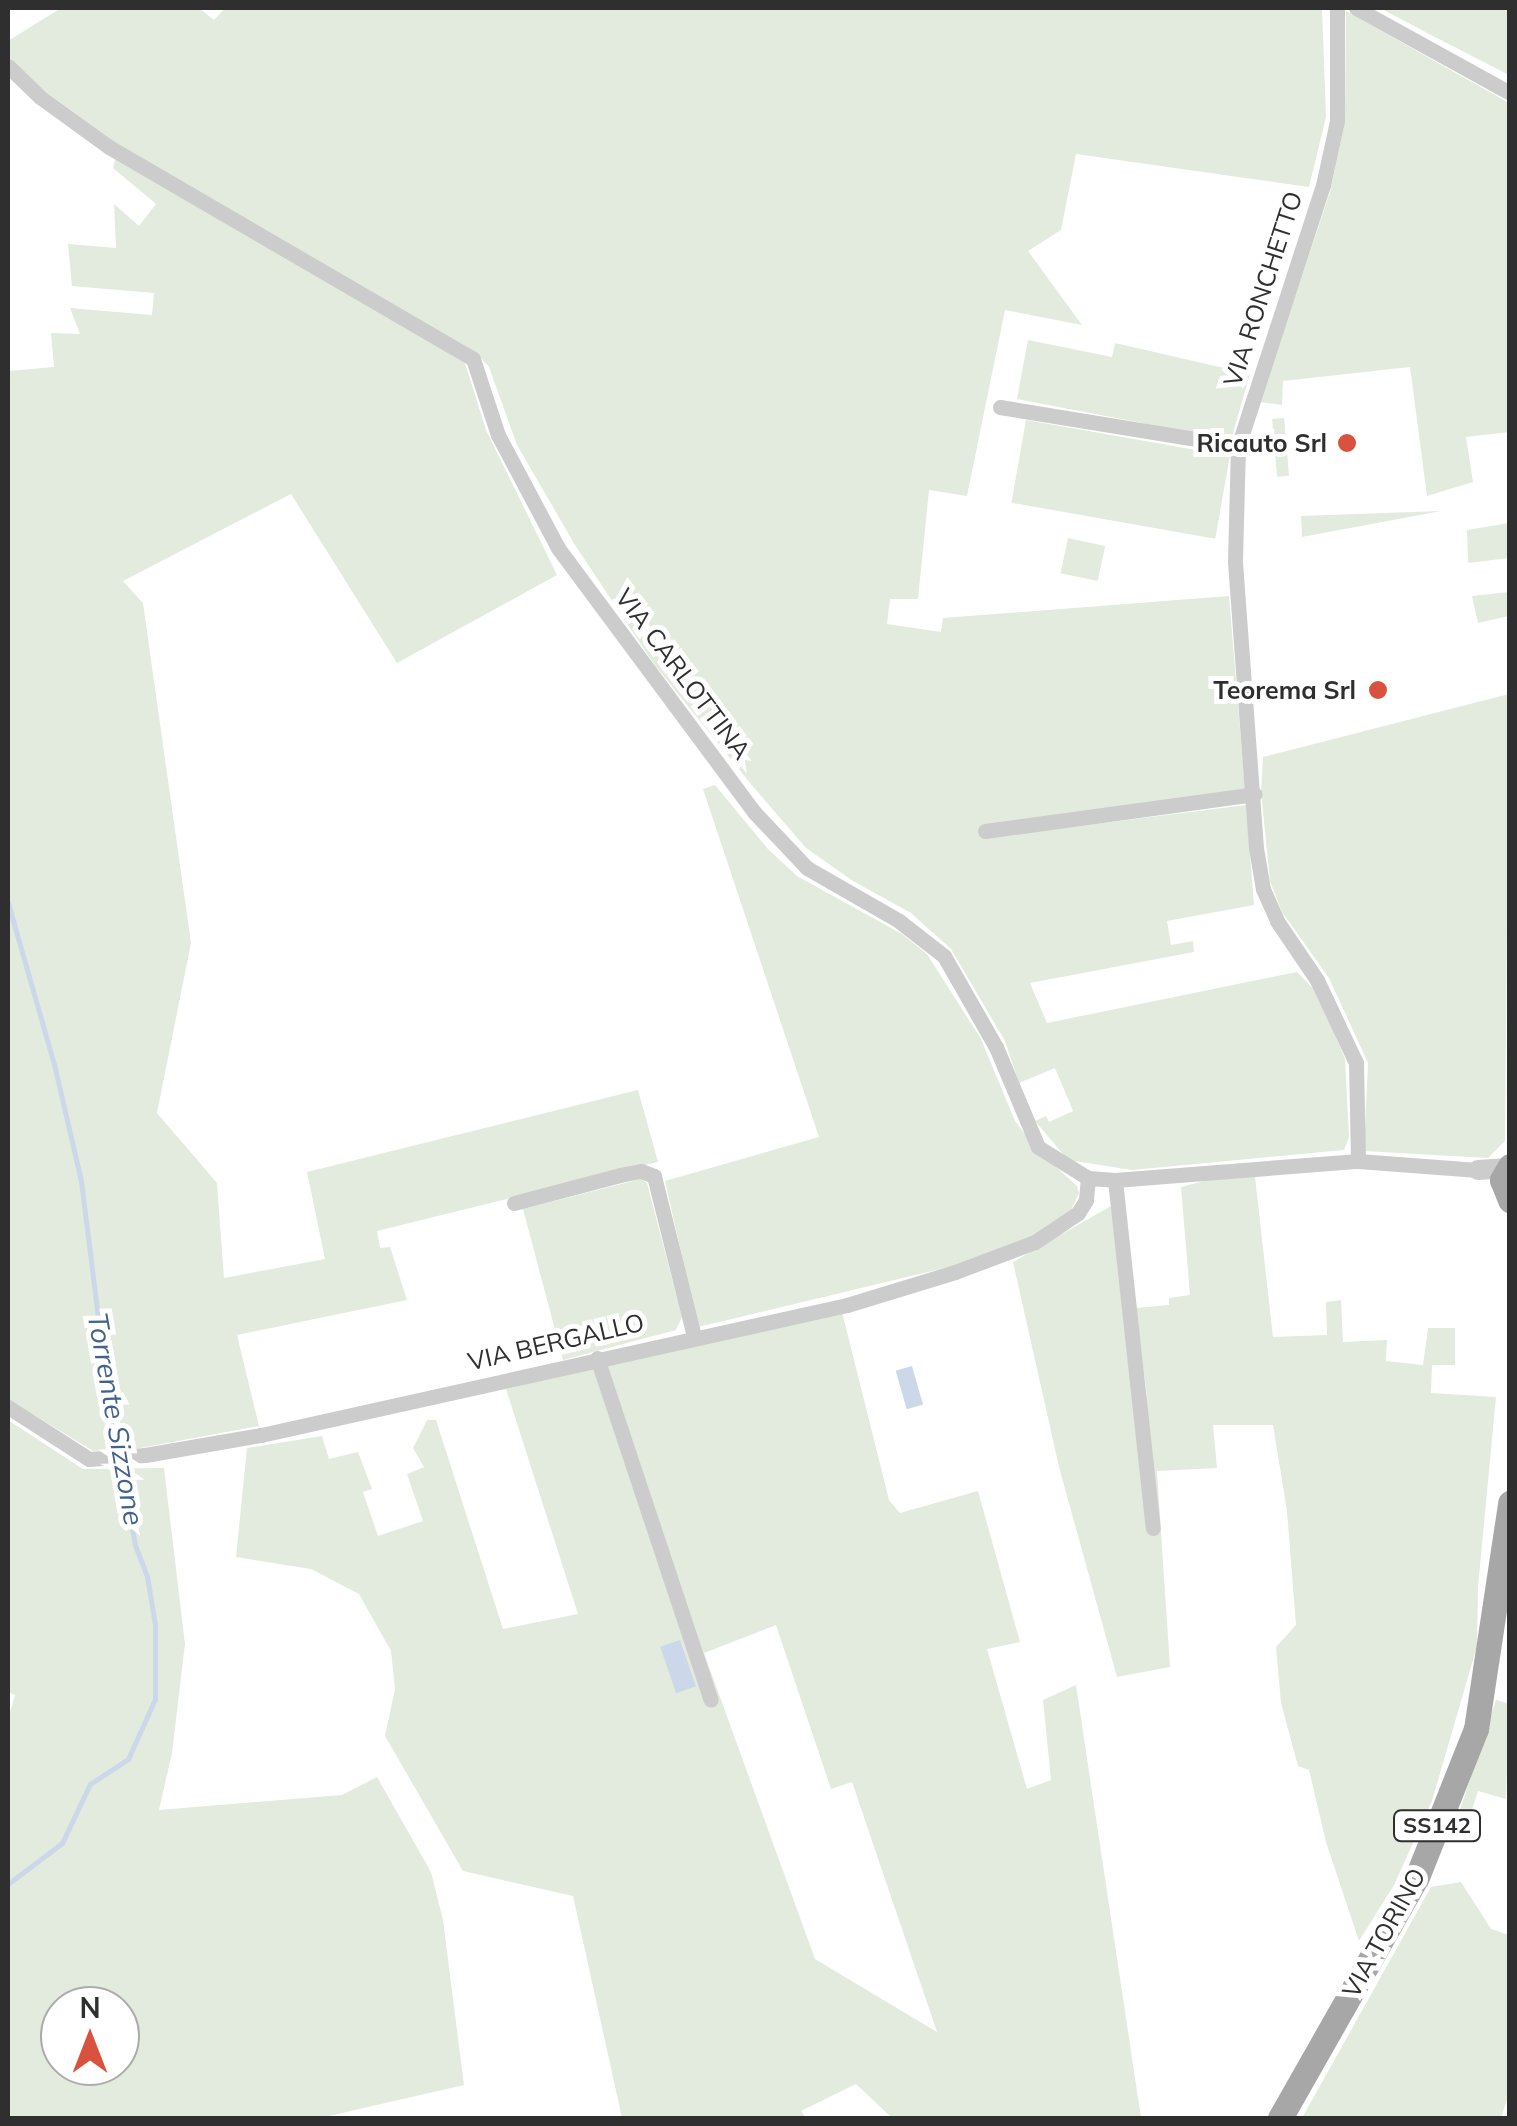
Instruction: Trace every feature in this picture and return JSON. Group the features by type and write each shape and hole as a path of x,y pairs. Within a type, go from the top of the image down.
{"main road":[{"name":"VIA TORINO","path":"1280,2118 1417,1877 1476,1729 1510,1503"}],"street":[{"name":"VIA RONCHETTO","path":"1336,8 1337,121 1323,184 1238,446 1234,562 1264,889 1278,921 1318,980 1356,1063 1358,1161"},
{"path":"1356,8 1510,92"},
{"name":"VIA CARLOTTINA","path":"8,66 40,96 109,147 473,358 498,435 558,548 754,812 808,868 899,921 944,956 996,1047 1038,1146 1088,1178 1115,1180 1358,1161"},
{"path":"1000,407 1238,446"},
{"path":"985,831 1254,794"},
{"path":"1358,1161 1478,1170 1507,1180"},
{"path":"514,1203 620,1175 642,1171 654,1176 694,1336"},
{"name":"VIA BERGALLO","path":"8,1407 82,1457 100,1460 261,1435 847,1304 1035,1242 1078,1212 1086,1200 1088,1178"},
{"path":"1115,1180 1153,1528"},
{"path":"597,1358 710,1700"}],"shaded area":[{"path":"61,8 199,8 214,20 225,8 1322,8 1326,117 1309,187 1076,154 1061,230 1028,251 1082,325 1005,310 967,496 929,490 918,599 890,599 887,624 941,632 943,618 1229,596 1245,789 1000,836 1246,805 1254,905 1167,921 1171,945 1193,941 1194,952 1030,983 1047,1023 1297,972 1317,992 1345,1059 1349,1137 1344,1150 1132,1170 1068,1160 1035,1121 1046,1116 1049,1122 1073,1111 1055,1068 1019,1083 1005,1041 951,949 911,913 853,881 806,848 750,783 654,664 575,545 517,445 489,367 481,358 146,165 38,86 8,56 8,41"},
{"path":"1380,8 1509,8 1509,75 1433,36"},
{"path":"1346,11 1509,103 1509,432 1466,437 1473,482 1427,496 1410,367 1283,381 1282,405 1260,402 1330,192 1345,121"},
{"path":"116,157 465,363 486,430 557,575 397,663 291,494 123,581 143,603 191,943 157,1113 217,1183 224,1278 325,1259 307,1172 638,1090 658,1162 377,1231 380,1248 390,1247 407,1300 237,1335 259,1426 135,1449 93,1451 8,1399 8,371 54,367 51,333 80,334 70,308 152,315 154,293 72,286 68,244 116,248 114,204 139,226 156,204 113,168"},
{"path":"1028,340 1112,357 1115,343 1250,374 1231,440 1017,399"},
{"path":"1284,418 1289,476 1277,477 1272,419"},
{"path":"1026,420 1230,456 1215,539 1011,503"},
{"path":"1441,511 1302,537 1301,516"},
{"path":"1509,523 1509,558 1468,563 1467,530"},
{"path":"1068,538 1105,546 1098,581 1061,573"},
{"path":"1509,592 1509,616 1478,623 1472,596"},
{"path":"1509,694 1505,1141 1488,1158 1364,1151 1368,1063 1329,978 1282,912 1270,881 1261,792 1263,757"},
{"path":"715,785 768,849 797,876 902,934 927,954 981,1039 1015,1121 1035,1148 1077,1186 1079,1193 1070,1213 1035,1237 953,1266 698,1327 665,1181 819,1137 703,789"},
{"path":"1255,1177 1273,1337 1327,1335 1326,1302 1341,1300 1343,1342 1387,1340 1386,1361 1423,1365 1428,1328 1455,1328 1455,1365 1432,1365 1431,1393 1496,1397 1478,1587 1477,1646 1432,1801 1394,1885 1359,1941 1326,1842 1309,1770 1298,1766 1281,1703 1276,1647 1296,1625 1287,1511 1273,1425 1213,1425 1217,1468 1157,1471 1170,1667 1117,1677 1059,1467 1013,1262 1111,1206 1134,1391 1147,1396 1136,1308 1169,1305 1169,1298 1190,1295 1181,1187 1212,1179"},
{"path":"641,1179 647,1183 682,1317 676,1330 563,1360 523,1209"},
{"path":"842,1312 889,1500 900,1513 978,1491 1020,1642 987,1649 1027,1789 1051,1780 1043,1700 1076,1685 1141,2118 892,2118 856,2084 801,2111 806,2118 622,2118 573,1896 463,1871 385,1736 395,1689 391,1651 359,1594 311,1569 236,1557 247,1448 322,1436 329,1459 358,1452 372,1489 363,1492 378,1536 423,1521 407,1474 424,1467 413,1448 427,1420 436,1420 503,1629 578,1614 506,1389","holes":["776,1625 831,1789 852,1782 937,2032 815,1959 704,1653"]},
{"path":"8,1420 83,1469 164,1468 185,1644 172,1753 159,1810 342,1795 377,1777 431,1872 443,1920 464,2085 320,2118 8,2118 8,1719 15,1695 8,1692"},
{"path":"1509,1693 1506,1799 1478,1791 1471,1813 1460,1810 1496,1700 1507,1703"},
{"path":"1461,1882 1491,1929 1509,1935 1510,2090 1501,2118 1302,2118 1431,1887"}],"water":[{"path":"912,1366 923,1404 907,1409 896,1371"},
{"path":"680,1640 696,1686 676,1693 660,1647"}],"waterway":[{"name":"Torrente Sizzone","path":"8,903 54,1064 81,1181 107,1391 135,1545 147,1576 155,1625 155,1699 128,1759 90,1784 62,1843 8,1884"}],"place":[{"name":"Ricauto Srl","path":"1347,443"},
{"name":"Teorema Srl","path":"1378,690"}]}
